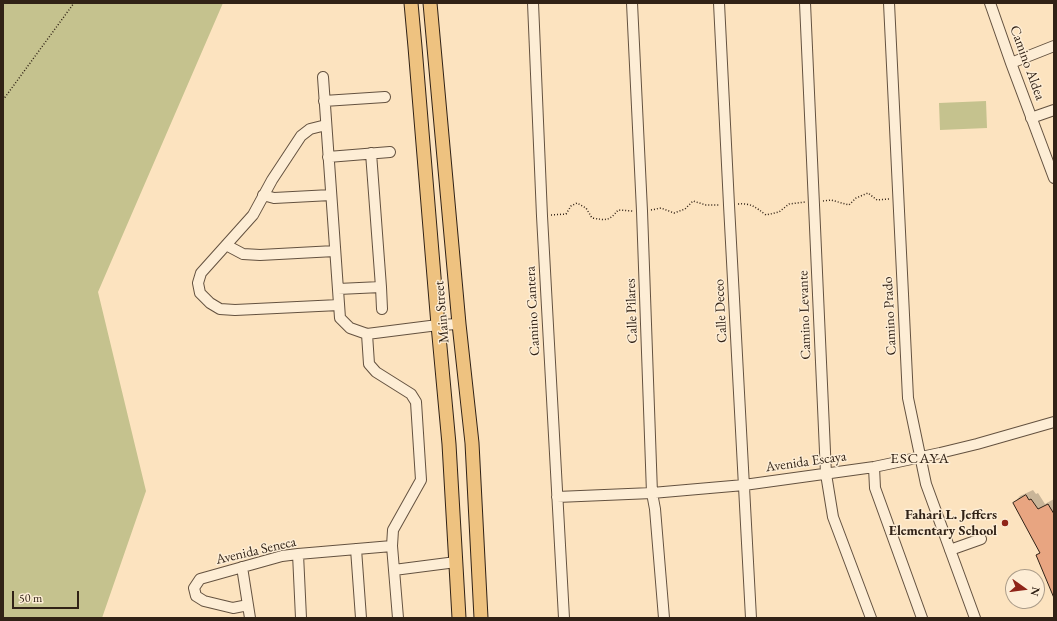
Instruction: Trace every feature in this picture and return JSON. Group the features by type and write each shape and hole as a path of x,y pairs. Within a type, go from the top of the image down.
{"main road":[{"name":"Main Street","path":"411,3 416,47 449,444 459,618"},
{"name":"Main Street","path":"430,3 459,324 472,443 481,618"}],"street":[{"name":"Camino Cantera","path":"534,3 542,216 564,618"},
{"name":"Calle Pilares","path":"632,3 642,211 652,493 655,509 664,618"},
{"name":"Calle Deceo","path":"719,3 751,618"},
{"name":"Camino Levante","path":"805,3 826,474 833,517 871,618"},
{"name":"Camino Prado","path":"889,3 908,398 926,484 975,618"},
{"name":"Camino Aldea","path":"993,4 1011,63 1054,178"},
{"path":"1011,63 1054,46"},
{"path":"323,77 340,318 350,328 367,334 438,325 459,324"},
{"path":"324,101 385,97"},
{"path":"1032,118 1054,110"},
{"path":"326,125 310,129 301,136 272,180 253,215 201,274 198,283 200,293 210,303 220,309 235,310 339,305"},
{"path":"328,157 390,152"},
{"path":"371,153 382,309"},
{"path":"263,195 274,198 331,195"},
{"path":"226,245 243,254 260,255 335,251"},
{"path":"338,289 381,287"},
{"path":"367,334 369,364 376,372 410,394 416,402 421,480 393,530 392,546 398,618"},
{"name":"Avenida Escaya","path":"557,497 652,493 744,485 874,467 977,444 1054,422"},
{"path":"874,467 875,488 922,618"},
{"path":"950,550 981,538"},
{"name":"Avenida Seneca","path":"248,605 233,608 204,601 196,596 194,588 200,579 282,556 392,546"},
{"path":"356,549 361,618"},
{"path":"298,554 301,618"},
{"path":"394,570 456,562"},
{"path":"242,567 250,618"}],"path":[{"path":"3,100 74,3"},
{"path":"542,216 566,214 571,206 577,203 586,208 592,218 606,220 612,217 618,210 642,211 661,208 674,213 685,209 694,201 706,205 753,205 766,215 779,212 788,204 831,200 848,205 856,198 868,194 877,200 898,197"}],"shaded area":[{"path":"3,3 223,3 98,292 146,491 102,618 3,618"},
{"path":"986,101 987,128 940,130 939,103"}],"building":[{"path":"1026,495 1038,509 1048,504 1054,514 1054,598 1045,576 1045,569 1042,569 1036,555 1040,553 1013,503"}],"place":[{"name":"Fahari L. Jeffers Elementary School","path":"1005,523"}],"district":[{"name":"ESCAYA","path":"920,459"}]}
